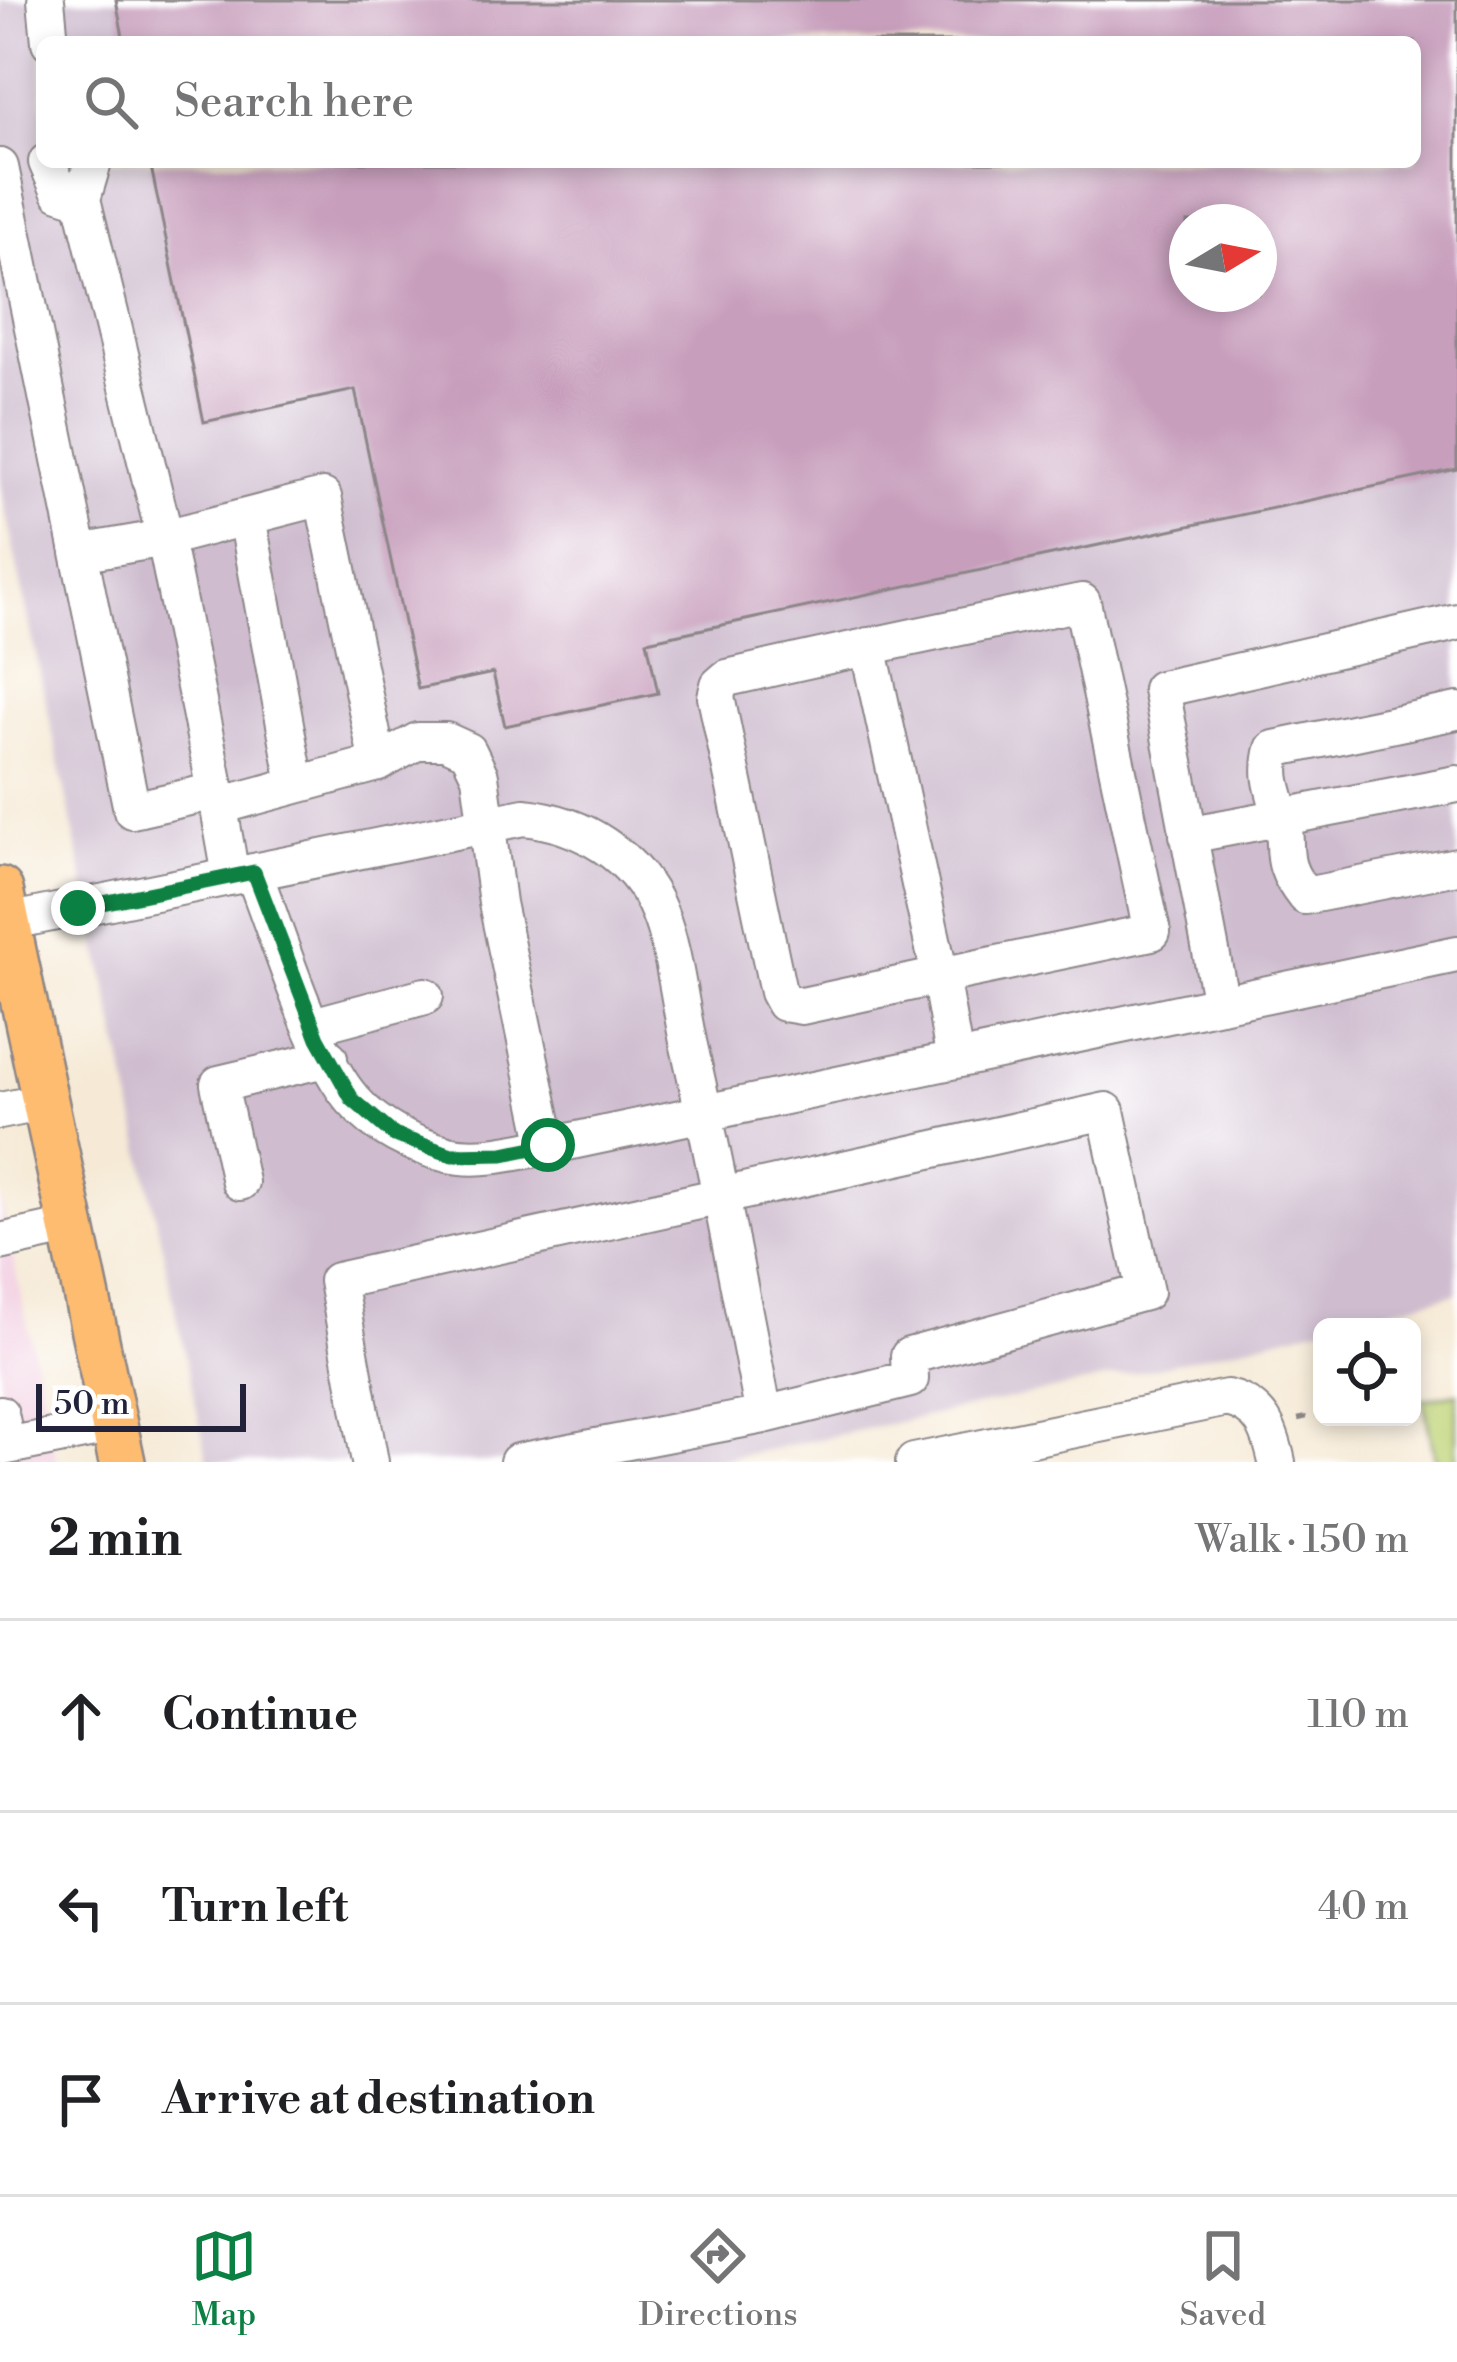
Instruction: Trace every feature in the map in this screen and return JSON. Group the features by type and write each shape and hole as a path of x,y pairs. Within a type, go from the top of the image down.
{"main road":[{"path":"6,936 118,1444"}],"street":[{"path":"46,0 49,36"},
{"path":"0,167 132,810 296,784 378,763 418,741 446,741 468,751 480,776 497,903 548,1145"},
{"path":"50,168 60,191 82,199"},
{"path":"92,168 82,199 165,538 218,798 242,874 321,1042 352,1099 394,1135 452,1155 503,1154 1457,954"},
{"path":"79,553 165,538 323,497 378,763"},
{"path":"247,517 296,784"},
{"path":"1082,602 1152,932 940,976 802,1006 784,1003 716,698 719,685 727,678 1082,602"},
{"path":"1221,1004 1161,689 1457,622"},
{"path":"868,646 956,1060"},
{"path":"1457,711 1274,749 1269,766 1282,817 1282,849 1291,878 1305,896 1457,866"},
{"path":"1188,835 1457,784"},
{"path":"6,936 242,874 524,817 557,821 599,840 632,870 659,911 764,1415"},
{"path":"240,1182 219,1084 425,996"},
{"path":"0,1111 45,1102"},
{"path":"370,1462 337,1281 1106,1111 1144,1292 909,1356 910,1379 764,1415 702,1445 518,1462"},
{"path":"0,1242 72,1226"},
{"path":"914,1462 1227,1398 1246,1405 1265,1422 1276,1462"},
{"path":"2,1436 118,1444"}],"path":[{"path":"1293,1420 1313,1416"}],"shaded area":[{"path":"0,0 1457,0 1457,1293 1356,1318 1313,1318 1313,1329 1138,1372 709,1462 208,1462 0,486"},
{"path":"0,1197 57,1462 0,1462"}],"green space":[{"path":"1457,1393 1457,1462 1436,1462 1423,1400"}],"building":[{"path":"116,0 1457,0 1457,469 647,641 658,693 505,726 493,673 418,689 355,390 204,422 151,168 1421,168 1421,36 123,36"}],"route":[{"path":"78,908 254,872 318,1038 352,1099 394,1135 452,1155 503,1154 548,1145"}]}
